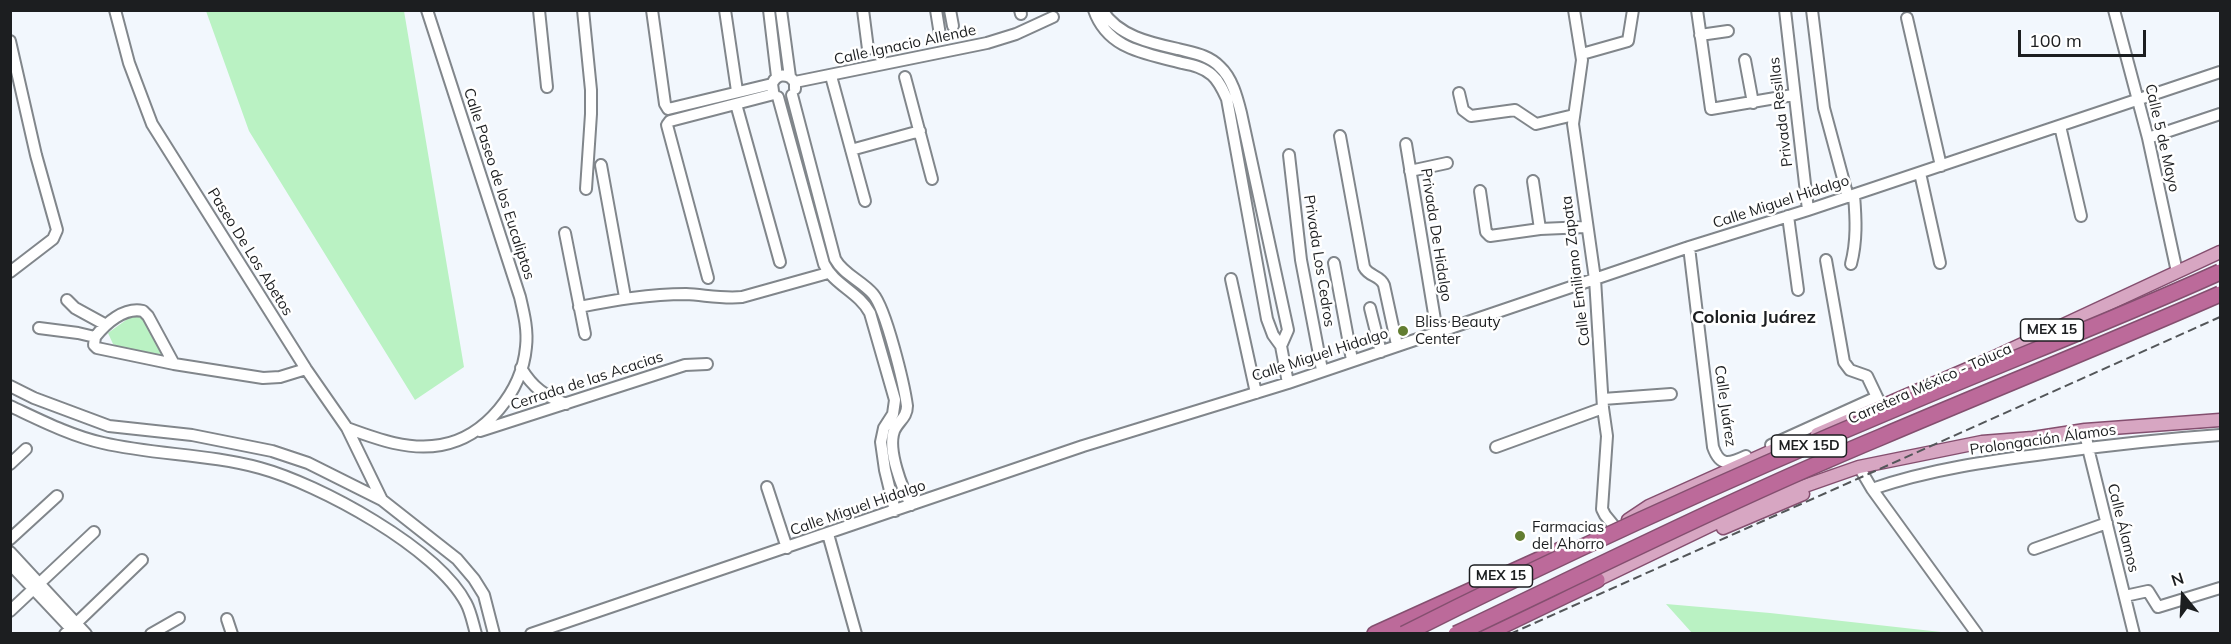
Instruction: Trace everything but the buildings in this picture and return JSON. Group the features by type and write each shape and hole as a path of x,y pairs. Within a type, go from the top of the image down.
{"highway":[{"name":"MEX 15D","path":"1404,633 1750,471 1900,406 2142,307 2220,272"},
{"name":"MEX 15D","path":"1456,633 1859,446 2220,294"},
{"name":"Carretera México - Toluca","path":"1375,633 1621,523"},
{"name":"MEX 15","path":"1485,633 1597,580"}],"main road":[{"name":"Carretera México - Toluca","path":"1621,523 1879,401 1986,361 2220,252"},
{"name":"MEX 15","path":"1597,580 1759,502 1859,467 1982,442 2033,438 2085,430 2220,420"},
{"path":"1621,523 1649,506 1785,445"},
{"path":"1597,580 1663,556 1803,494"}],"street":[{"name":"Paseo De Los Abetos","path":"115,10 132,72 152,124 306,369 348,428 382,500"},
{"name":"Calle Paseo de los Eucaliptos","path":"348,428 384,442 425,446 442,445 461,440 477,432 500,407 515,386 526,347 526,324 520,297 427,10"},
{"path":"539,10 547,87"},
{"path":"583,10 591,98 586,189"},
{"path":"652,10 665,104 668,109 737,91 775,88 788,98 792,95 795,89 781,10"},
{"path":"725,10 737,91"},
{"path":"769,10 775,88 824,264 828,273 862,300 870,313 895,400 893,414 882,434 889,456 911,505"},
{"path":"863,10 868,49"},
{"path":"936,10 940,35"},
{"path":"950,10 953,26"},
{"path":"1094,10 1106,33 1127,48 1201,68"},
{"path":"1102,10 1107,19 1120,30 1147,42 1198,53 1221,67 1232,83 1288,330 1281,346"},
{"name":"Calle Emiliano Zapata","path":"1574,10 1582,54 1582,76 1574,115 1574,138 1595,279 1607,446 1602,509 1605,515 1621,523"},
{"path":"1582,54 1628,41 1633,10"},
{"path":"1697,10 1713,110 1793,95"},
{"name":"Privada Resillas","path":"1785,10 1808,210"},
{"path":"1812,10 1824,108 1857,215 1856,238 1851,264"},
{"name":"Calle 5 de Mayo","path":"2114,10 2148,138 2177,272"},
{"name":"Calle Ignacio Allende","path":"775,88 784,75 792,80 831,76 987,43 1016,34 1053,17"},
{"path":"1907,18 1941,166"},
{"path":"1700,35 1728,31"},
{"path":"10,41 57,230 52,238 10,272"},
{"path":"1177,49 1212,75 1221,86 1227,99 1267,319 1281,346 1288,382"},
{"path":"1745,60 1753,103"},
{"name":"Calle Miguel Hidalgo","path":"531,633 1083,446 1381,352 1689,247 1851,196 2220,72"},
{"path":"831,76 865,201"},
{"path":"905,77 932,178"},
{"path":"708,278 667,128 668,123 736,104 775,88"},
{"path":"1459,93 1463,110 1471,117 1515,110 1536,124 1574,115"},
{"path":"792,95 835,259 842,268 874,295 880,306 906,398 907,411 894,431 889,456 891,492 895,511"},
{"path":"736,104 780,262"},
{"path":"2148,138 2220,114"},
{"path":"2060,126 2081,216"},
{"path":"851,150 920,131"},
{"path":"1340,136 1365,267 1368,273 1382,281 1397,345"},
{"name":"Privada De Hidalgo","path":"1406,144 1437,332"},
{"name":"Privada Los Cedros","path":"1289,156 1301,260 1322,370"},
{"path":"1410,171 1447,163"},
{"path":"601,165 626,297"},
{"path":"1920,173 1940,262"},
{"path":"1533,181 1540,229"},
{"path":"1480,191 1488,235 1586,227"},
{"path":"1788,216 1798,290"},
{"path":"565,233 585,334"},
{"name":"Calle Juárez","path":"1689,247 1713,447 1720,460 1727,462 1737,460 1879,401"},
{"path":"1826,260 1844,362 1850,370 1868,376 1879,401"},
{"path":"1334,263 1352,360"},
{"path":"579,307 626,297 688,294 742,297 828,273"},
{"path":"1231,279 1256,393"},
{"path":"852,291 860,282"},
{"path":"67,300 75,308 106,325"},
{"path":"1370,308 1381,352"},
{"path":"174,364 143,311 128,311 106,325 95,337 94,345 97,348 174,364 263,378 280,377 306,369"},
{"path":"39,328 95,337"},
{"name":"Cerrada de las Acacias","path":"477,432 685,365 707,364"},
{"path":"521,368 539,392 566,404"},
{"path":"10,386 34,398 109,426 192,435 272,451 308,463 382,500 457,560 484,595 494,633"},
{"path":"1496,447 1603,403 1671,394"},
{"path":"10,405 79,436 104,443 225,460 261,468 330,496 391,532 445,576 467,604 476,633"},
{"path":"104,443 109,426"},
{"name":"Calle Álamos","path":"2085,430 2134,633"},
{"name":"Prolongación Álamos","path":"1872,489 1923,473 1991,460 2220,435"},
{"path":"10,464 26,449"},
{"path":"1859,467 1872,489 1977,633"},
{"path":"767,487 787,548"},
{"path":"891,492 903,488"},
{"path":"10,539 57,496"},
{"path":"2034,549 2107,523"},
{"path":"10,611 94,532"},
{"path":"828,534 856,633"},
{"path":"10,552 72,629 86,633"},
{"path":"72,629 142,560"},
{"path":"10,564 37,587"},
{"path":"2125,596 2148,591 2158,607 2220,588"},
{"path":"467,604 484,595"},
{"path":"151,633 179,618"},
{"path":"227,619 232,633"}],"green space":[{"path":"206,11 404,11 464,367 415,400 249,131"},
{"path":"133,315 144,318 162,355 131,352 113,344 108,333"},
{"path":"1666,604 1770,613 1950,633 1692,633"}],"tunnel":[{"path":"1785,445 1808,437 1824,440 1829,445 1833,460 1830,475 1825,482"}],"railway":[{"path":"1510,634 2220,317"}],"place":[{"name":"Bliss Beauty Center","path":"1403,331"},
{"name":"Farmacias del Ahorro","path":"1520,536"}],"district":[{"name":"Colonia Juárez","path":"1754,318"}]}
